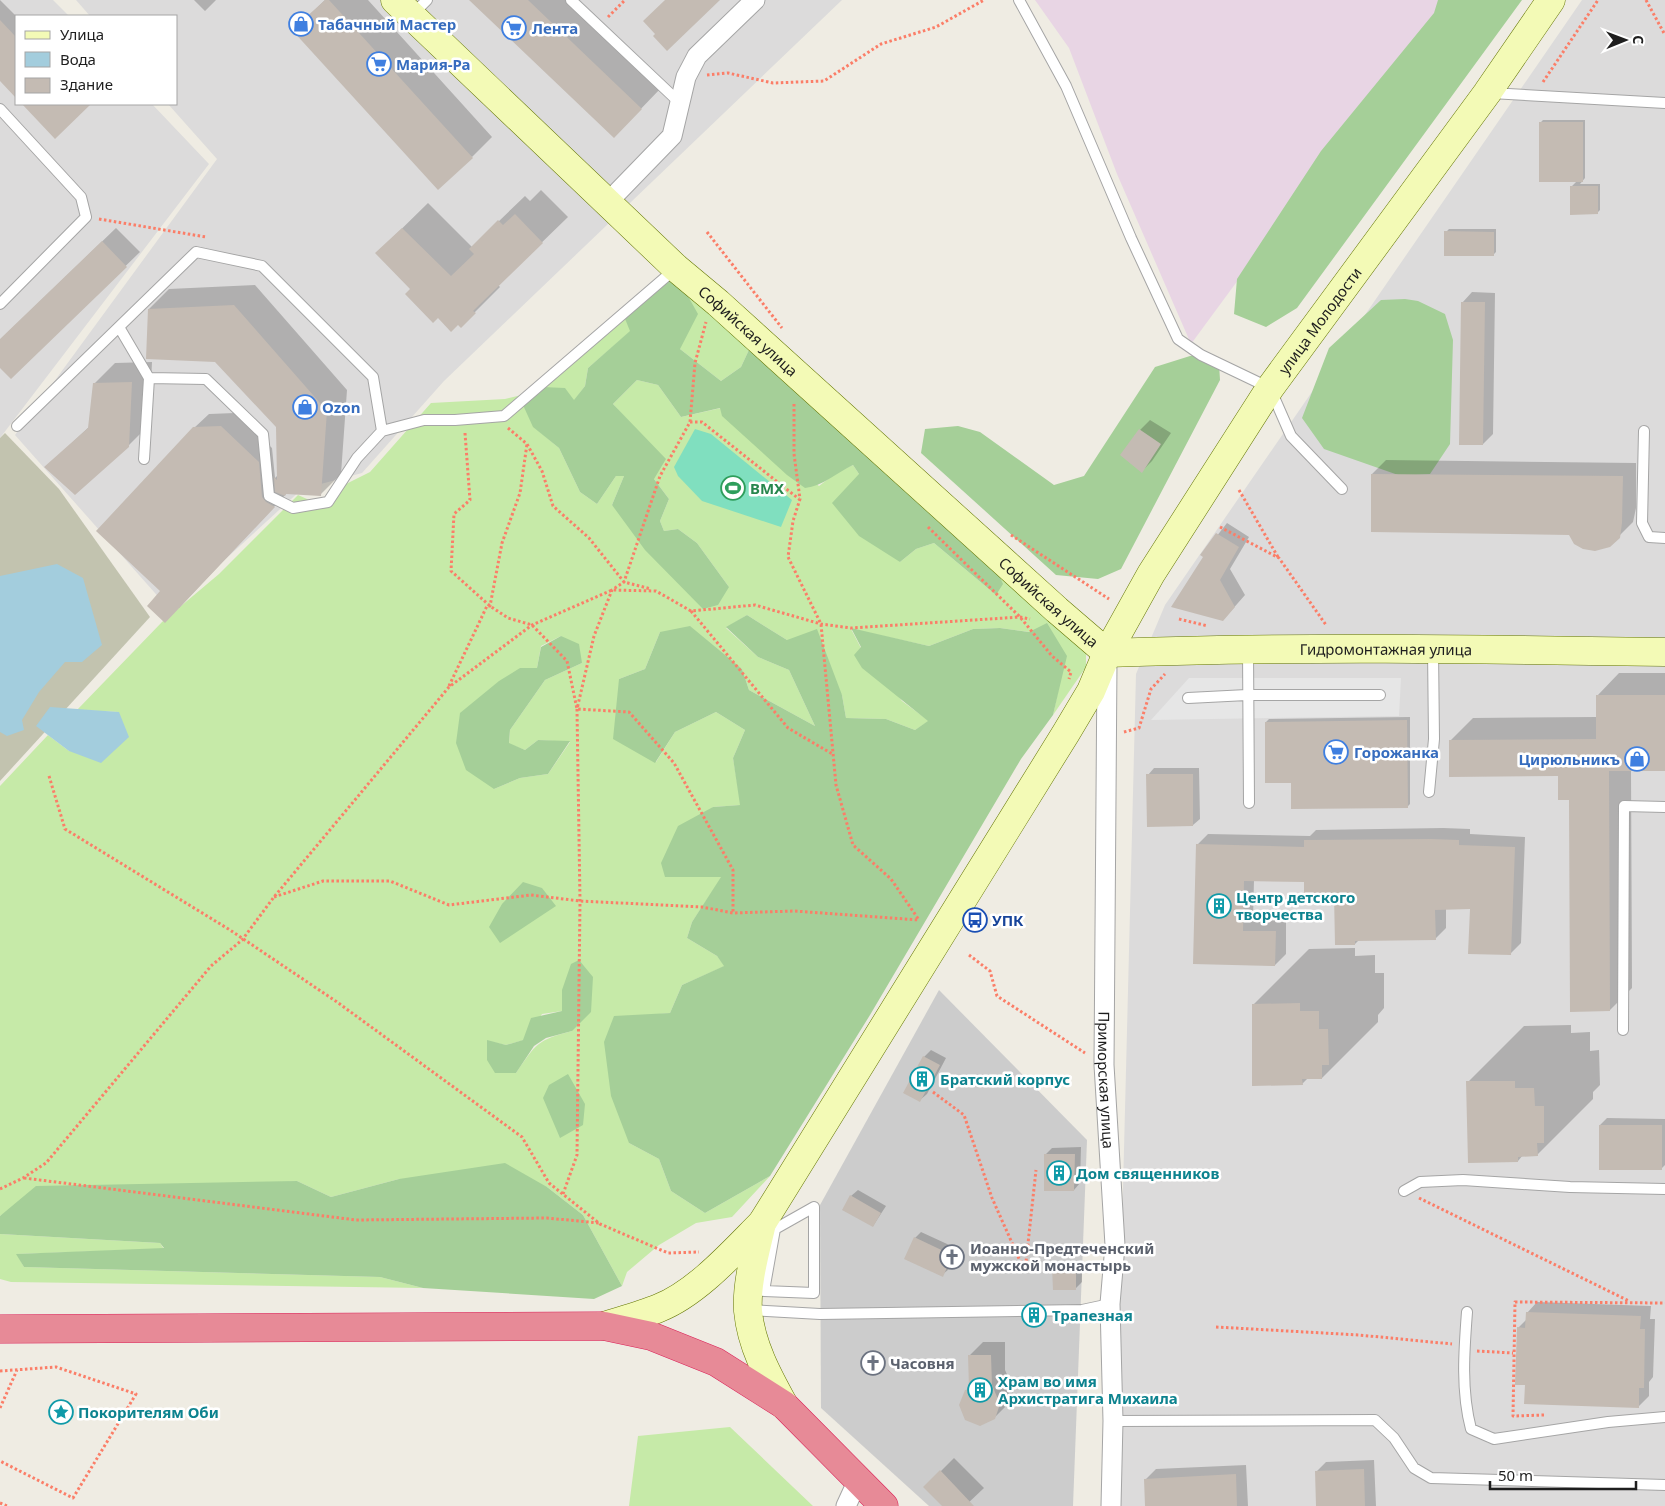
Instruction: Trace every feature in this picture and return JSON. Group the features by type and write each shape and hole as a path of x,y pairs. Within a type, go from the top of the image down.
{"highway":[{"path":"0,1329 604,1326 651,1336 716,1362 784,1405 884,1506"}],"main road":[{"name":"улица Молодости","path":"762,1223 1066,733 1091,691 1107,653 1151,574 1270,388 1487,93 1551,0"},
{"name":"Софийская улица","path":"411,5 676,268 1107,653"},
{"name":"Гидромонтажная улица","path":"1107,653 1433,649 1665,652"},
{"path":"604,1326 661,1308 701,1280 762,1223"},
{"path":"762,1223 758,1282 748,1310 763,1366 784,1405"}],"street":[{"path":"608,202 672,136 686,77 697,56 756,0"},
{"name":"Приморская улица","path":"1107,653 1104,1065 1115,1245 1110,1304 1113,1421 1111,1506"},
{"path":"846,1506 858,1480"}],"lane":[{"path":"571,0 680,103"},
{"path":"1019,0 1066,86 1130,238 1178,339 1201,355 1270,388 1291,436 1342,489"},
{"path":"1487,93 1665,103"},
{"path":"0,109 80,197 86,217 0,304"},
{"path":"17,426 196,252 262,266 373,376 382,432"},
{"path":"149,378 206,379 263,434 269,496 293,508 328,502 357,458 382,432 424,420 455,420 504,416 676,268"},
{"path":"119,327 149,378 144,459"},
{"path":"1644,431 1642,523 1649,537 1665,538"},
{"path":"1429,792 1434,739 1433,649"},
{"path":"1248,650 1249,803"},
{"path":"1188,698 1247,695 1380,695"},
{"path":"1623,1030 1624,806 1665,807"},
{"path":"1404,1191 1420,1182 1462,1180 1665,1190"},
{"path":"814,1207 814,1293 764,1291 758,1282 775,1229 814,1207"},
{"path":"748,1310 820,1314 1072,1310 1110,1304"},
{"path":"1467,1312 1464,1346 1465,1406 1471,1429 1494,1439 1608,1422 1665,1417"},
{"path":"1113,1421 1375,1420 1394,1438 1414,1468 1431,1478 1665,1486"}],"path":[{"path":"599,26 625,0"},
{"path":"686,77 728,73 773,83 824,81 881,44 936,27 984,0"},
{"path":"1533,97 1598,0"},
{"path":"1646,0 1665,35"},
{"path":"86,217 206,237"},
{"path":"707,232 788,335"},
{"path":"0,1189 24,1178 46,1163 211,966 242,940 274,897 449,687 532,625 612,590 624,582 660,476 690,422 695,363 707,319 712,324"},
{"path":"274,897 323,881 390,881 449,905 531,895 580,901 702,908 733,913 794,911 919,920 891,878 853,845 836,785 821,624 788,557 800,499 794,454 794,397 800,403"},
{"path":"690,422 702,422 800,499"},
{"path":"500,423 527,444 542,470 552,506 589,538 624,582 656,591 691,611 788,728 834,755"},
{"path":"466,430 464,440 470,500 454,514 451,571 490,606 508,618 532,625 567,661 577,709 580,901 577,1155 563,1194"},
{"path":"449,687 487,606 490,606 502,542 520,493 527,444"},
{"path":"1239,490 1279,558 1327,626"},
{"path":"922,522 1020,617 1052,656 1071,672 1068,680"},
{"path":"1220,527 1279,558"},
{"path":"1003,529 1109,600"},
{"path":"612,590 656,591"},
{"path":"577,709 594,636 612,590"},
{"path":"691,611 755,605 821,624 851,628 1020,617 1038,621"},
{"path":"577,709 629,712 674,762 733,870 733,913"},
{"path":"49,776 65,829 230,930 242,940 337,1002 522,1137 549,1183 600,1224 668,1253 734,1250"},
{"path":"969,955 990,971 997,996 1104,1065"},
{"path":"933,1092 964,1115 992,1198 1025,1272 1036,1170"},
{"path":"24,1178 356,1220 547,1218 600,1224"},
{"path":"1404,1191 1632,1302"},
{"path":"1551,1415 1513,1416 1515,1302 1665,1303"},
{"path":"1216,1328 1359,1335 1464,1346 1480,1352 1513,1353"},
{"path":"0,1371 56,1367 136,1394 74,1498 0,1461"},
{"path":"0,1408 17,1370"},
{"path":"0,1503 7,1506"}],"shaded area":[{"path":"0,0 53,0 68,15 15,15 15,105 153,105 209,164 0,438"},
{"path":"76,0 842,0 444,381 362,473 302,489 170,610 15,435 217,159 169,105 178,105 178,15 89,15"},
{"path":"1035,0 1444,0 1191,344 1117,174 1069,48"},
{"path":"1582,0 1665,0 1665,1506 1115,1506 1136,674 1165,605"},
{"path":"5,433 59,489 150,617 0,781 0,438"},
{"path":"1189,678 1401,678 1399,716 1151,720"},
{"name":"Иоанно-Предтеченский мужской монастырь","path":"939,990 1087,1140 1073,1506 929,1506 821,1408 820,1205"}],"green space":[{"path":"1438,0 1522,0 1297,308 1266,327 1234,314 1237,279 1321,151 1434,13"},
{"path":"668,278 685,291 698,314 680,349 721,381 741,367 754,339 996,568 1003,584 996,595 934,543 916,549 900,562 859,536 832,503 859,474 853,465 824,482 805,488 787,475 722,416 720,408 681,417 658,385 637,380 613,404 666,459 654,479 669,499 660,521 664,531 678,529 697,543 729,587 718,605 703,609 645,550 612,505 624,476 616,476 597,504 580,492 559,448 533,427 523,405 542,387 565,388 574,400 585,386 588,368 630,331 621,309"},
{"path":"685,291 754,339 741,367 721,381 680,349"},
{"path":"1405,299 1418,301 1445,314 1453,340 1450,444 1430,474 1401,476 1324,449 1302,418 1329,348 1381,300"},
{"path":"621,309 631,331 588,368 585,386 574,401 534,427 559,448 580,492 597,504 616,476 624,476 612,505 729,587 697,543 678,529 664,531 660,521 669,499 654,479 632,425 613,404 637,380 658,385 681,417 721,408 819,486 836,473 853,465 900,562 916,549 934,543 996,595 996,568 1086,648 1086,667 1053,715 1059,687 1030,632 1000,628 973,629 929,646 851,629 861,648 902,701 929,721 915,730 886,719 846,718 842,695 787,640 747,615 726,628 758,657 789,670 815,726 749,690 742,669 660,632 645,669 619,679 656,762 675,732 716,712 745,730 733,758 741,805 713,807 665,877 722,877 692,922 687,938 717,956 725,966 682,985 670,1013 649,1015 629,1143 659,1159 671,1191 705,1213 770,1176 732,1217 696,1223 659,1245 627,1272 622,1286 583,1215 547,1187 399,1179 331,1197 297,1181 9,1210 0,1216 0,786 48,735 69,751 119,712 77,710 162,622 219,574 298,495 325,507 340,487 370,472 431,403 505,399 530,393","holes":["561,636 582,663 545,680 510,730 509,744 525,750 538,740 570,742 548,774 520,778 494,789 520,668 537,668 541,646","562,990 572,1031 551,1037 538,1044 516,1073 487,1041 506,1045 524,1040 542,1014 562,1011"]},
{"path":"1201,355 1219,364 1220,380 1121,569 1098,579 1056,575 921,453 925,429 958,426 980,432 1054,485 1084,476 1155,367 1190,356"},
{"name":"BMX","path":"695,429 711,434 792,500 781,527 702,501 678,476 674,467"},
{"path":"747,615 787,640 817,629 842,695 846,718 886,719 915,730 928,721 862,668 854,655 861,647 851,628 929,646 973,629 1000,628 1029,632 1047,623 1067,656 1053,715 1021,759 870,1015 770,1176 705,1213 671,1191 659,1159 629,1143 611,1096 604,1042 614,1016 670,1013 682,985 724,966 717,956 687,938 692,922 721,877 665,877 661,863 678,826 713,807 740,805 733,758 745,730 716,712 675,732 655,763 613,739 619,679 645,669 660,632 690,626 742,669 749,690 815,726 789,670 758,657 726,627"},
{"path":"561,636 579,644 582,663 545,680 510,730 509,743 525,750 538,740 570,741 548,774 520,778 494,789 466,770 456,743 460,713 499,681 520,668 537,668 541,647"},
{"path":"523,882 542,888 556,906 500,943 489,927 502,904"},
{"path":"579,960 593,977 591,1012 572,1031 546,1038 534,1046 516,1073 495,1073 487,1060 487,1040 506,1045 523,1040 531,1018 562,1011 562,990 571,964"},
{"path":"568,1074 585,1104 583,1125 560,1138 543,1098 549,1085"},
{"path":"505,1163 547,1187 583,1215 622,1286 594,1299 423,1288 380,1277 24,1267 16,1254 164,1248 160,1243 0,1234 0,1216 36,1186 297,1181 331,1197 399,1179"},
{"path":"0,1234 160,1243 164,1249 17,1254 24,1267 380,1277 423,1288 11,1282 0,1279"},
{"path":"730,1427 813,1506 629,1506 638,1436"}],"water":[{"path":"57,564 83,578 102,645 82,662 65,662 39,692 22,720 24,730 7,736 0,732 0,576"},
{"path":"50,707 119,712 129,737 101,763 69,751 36,726"}],"building":[{"path":"325,0 329,0 473,158 438,190 292,30"},
{"path":"469,0 528,0 642,109 614,138"},
{"path":"665,0 720,0 667,51 653,36 655,34 643,21"},
{"path":"0,20 15,36 15,97 0,81"},
{"path":"23,105 90,105 55,139"},
{"path":"1539,122 1583,122 1583,182 1539,182"},
{"path":"1570,186 1598,186 1598,214 1570,215"},
{"path":"515,214 543,243 473,311 476,313 461,328 458,325 451,332 438,318 433,323 405,294 410,289 375,253 402,228 451,276 474,254 469,249 498,220 503,225"},
{"path":"1444,231 1494,232 1494,256 1444,256"},
{"path":"102,241 127,267 11,379 0,368 0,339"},
{"path":"1461,302 1485,302 1483,445 1459,445"},
{"path":"234,305 327,411 321,496 286,494 285,496 275,492 274,477 277,480 276,427 215,362 146,359 148,309"},
{"path":"132,382 129,447 75,495 44,467 88,428 93,383"},
{"path":"221,426 259,462 262,497 266,502 275,507 165,623 147,606 160,591 96,531 193,427"},
{"path":"1139,429 1161,444 1142,473 1120,455"},
{"path":"1371,474 1623,476 1620,538 1610,547 1595,551 1583,549 1574,544 1569,535 1371,532"},
{"path":"1216,533 1239,547 1220,580 1235,607 1223,621 1171,607 1203,557 1200,555"},
{"path":"1596,695 1665,695 1665,771 1609,771 1610,1011 1570,1012 1569,800 1558,800 1558,776 1449,777 1449,740 1596,739"},
{"name":"Горожанка","path":"1407,720 1408,808 1291,809 1291,783 1265,783 1265,722"},
{"path":"1146,774 1193,774 1193,826 1147,827"},
{"path":"1304,840 1459,840 1459,845 1515,847 1511,955 1468,954 1470,909 1435,910 1436,940 1355,941 1355,945 1335,945 1334,894 1304,894 1304,882 1244,881 1243,931 1276,931 1275,966 1193,964 1196,844 1304,847"},
{"path":"1300,1003 1300,1011 1319,1011 1319,1029 1328,1029 1329,1065 1322,1065 1322,1079 1302,1079 1303,1085 1252,1086 1252,1004"},
{"name":"Братский корпус","path":"923,1056 940,1065 920,1102 903,1093"},
{"path":"1466,1081 1515,1081 1515,1088 1534,1088 1535,1106 1544,1106 1544,1143 1537,1143 1538,1156 1518,1157 1518,1162 1468,1163"},
{"path":"1599,1125 1662,1125 1662,1170 1599,1170"},
{"name":"Дом священников","path":"1044,1154 1075,1154 1074,1191 1044,1191"},
{"path":"850,1195 881,1213 873,1227 842,1210"},
{"path":"914,1237 952,1255 943,1277 904,1259"},
{"path":"1052,1267 1076,1267 1076,1290 1053,1290"},
{"path":"1526,1312 1641,1316 1640,1329 1645,1329 1644,1388 1639,1388 1639,1408 1524,1404 1525,1385 1515,1385 1517,1327 1525,1328"},
{"name":"Часовня","path":"873,1354 880,1357 883,1364 880,1371 873,1374 866,1371 863,1364 866,1357"},
{"name":"Храм во имя Архистратига Михаила","path":"968,1355 991,1355 992,1385 1000,1404 995,1419 980,1426 965,1420 959,1405 965,1390 969,1389"},
{"path":"1364,1469 1365,1506 1316,1506 1315,1471"},
{"path":"940,1470 974,1506 942,1506 923,1487"},
{"path":"1236,1474 1237,1506 1145,1506 1144,1479"}],"place":[{"name":"Табачный Мастер","path":"301,24"},
{"name":"Лента","path":"514,28"},
{"name":"Мария-Ра","path":"379,64"},
{"name":"Ozon","path":"305,407"},
{"name":"BMX","path":"733,488"},
{"name":"Горожанка","path":"1336,752"},
{"name":"Цирюльникъ","path":"1637,759"},
{"name":"Центр детского творчества","path":"1219,906"},
{"name":"УПК","path":"975,920"},
{"name":"Братский корпус","path":"922,1079"},
{"name":"Дом священников","path":"1059,1173"},
{"name":"Иоанно-Предтеченский мужской монастырь","path":"952,1257"},
{"name":"Трапезная","path":"1034,1315"},
{"name":"Часовня","path":"873,1363"},
{"name":"Храм во имя Архистратига Михаила","path":"980,1390"},
{"name":"Покорителям Оби","path":"61,1412"}]}
